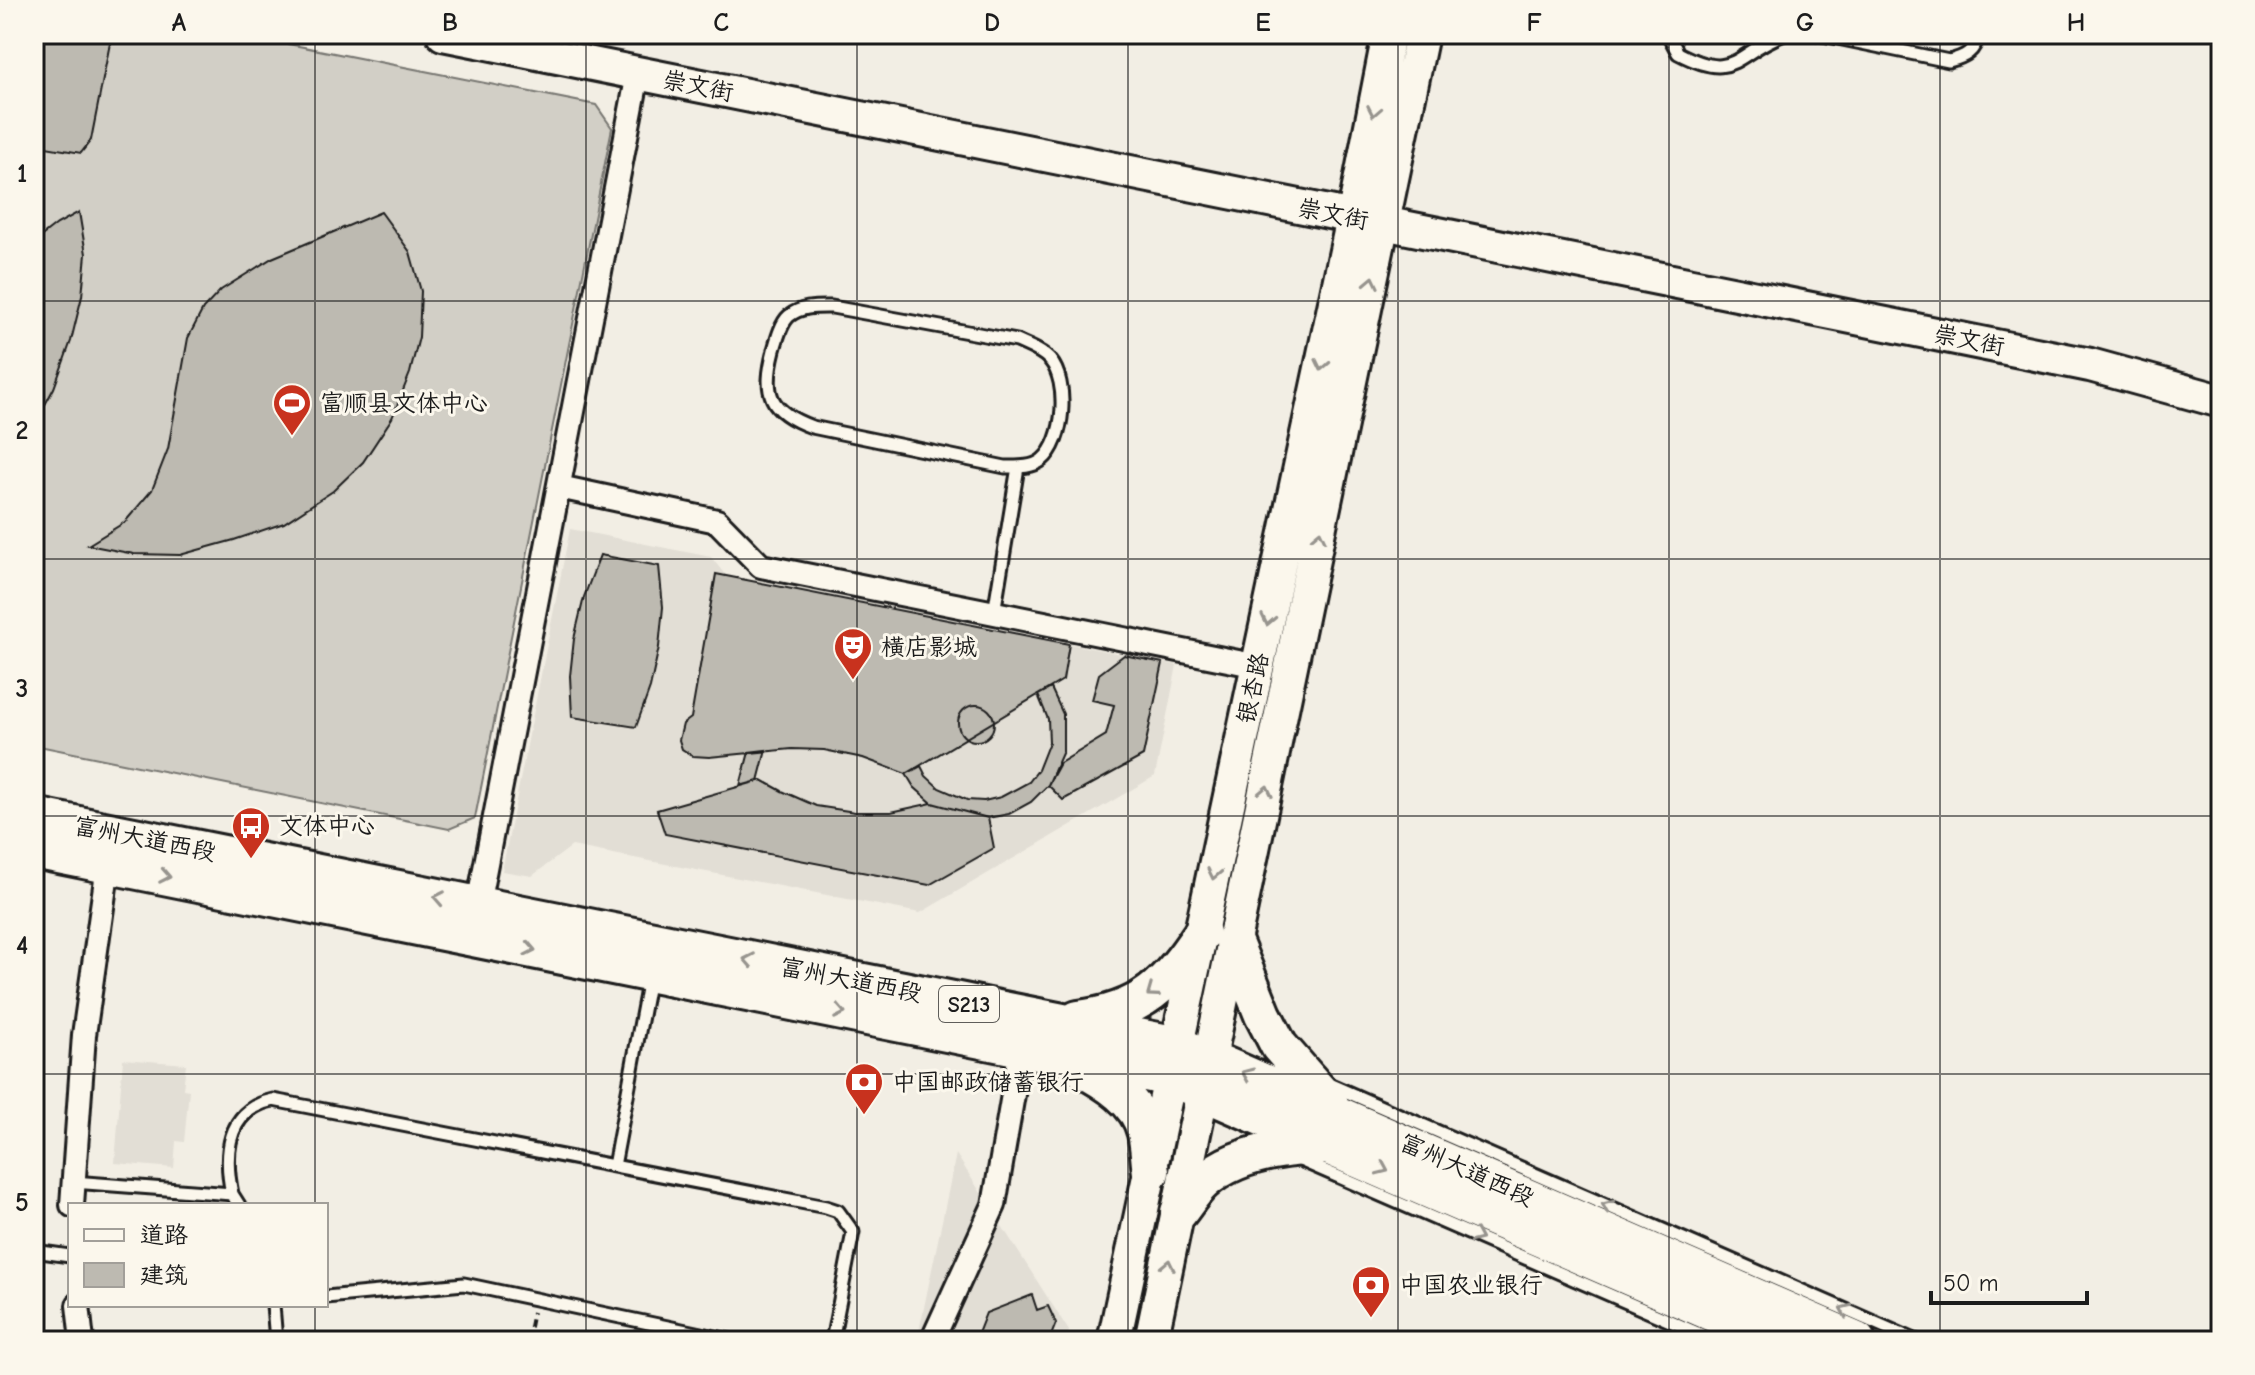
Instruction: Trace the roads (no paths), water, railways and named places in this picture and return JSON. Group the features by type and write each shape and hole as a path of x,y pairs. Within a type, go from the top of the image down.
{"main road":[{"name":"崇文街","path":"443,34 2090,365 2221,401"},
{"name":"银杏路","path":"1151,1341 1179,1212 1190,1068 1369,221 1389,34"},
{"name":"银杏路","path":"1218,938 1258,666 1369,221 1422,34"},
{"name":"富州大道西段","path":"34,816 478,905 1190,1068 1334,1130 1857,1341"},
{"name":"富州大道西段","path":"34,850 1021,1048 1057,1038"},
{"path":"1151,1172 1146,1131 1137,1111 1057,1038 1150,994 1218,938 1279,1046 1299,1071 1334,1130 1232,1162 1203,1182 1179,1212"},
{"name":"银杏路","path":"1114,1341 1151,1172 1190,1068"},
{"name":"富州大道西段","path":"1334,1130 1777,1341"}],"street":[{"path":"478,905 638,74"},
{"path":"559,487 717,521 761,566 1258,666"},
{"path":"72,1203 84,1035 108,865"},
{"path":"932,1341 994,1205 1021,1048"},
{"path":"78,1307 82,1341"}],"lane":[{"path":"1668,34 1678,53 1713,68 1732,65 1763,42 1784,34"},
{"path":"1818,34 1949,61 1964,57 1976,46 1978,34"},
{"path":"832,307 1017,341 1049,358 1063,388 1056,434 1041,460 1018,467 1005,467 812,427 792,420 777,410 769,394 767,375 787,317 804,308 832,307"},
{"path":"994,613 1018,467"},
{"path":"614,1166 650,973"},
{"path":"1299,1071 1917,1341"},
{"path":"73,1182 236,1200 228,1172 229,1150 235,1128 244,1113 256,1104 273,1100 826,1207 838,1211 853,1232 832,1341"},
{"path":"1277,1150 1716,1341"},
{"path":"34,1251 68,1256"},
{"path":"328,1297 464,1284 734,1341"},
{"path":"273,1307 276,1341"}],"place":[{"name":"富顺县文体中心","path":"292,437"},
{"name":"横店影城","path":"853,681"},
{"name":"文体中心","path":"251,860"},
{"name":"中国邮政储蓄银行","path":"864,1116"},
{"name":"中国农业银行","path":"1371,1319"}]}
